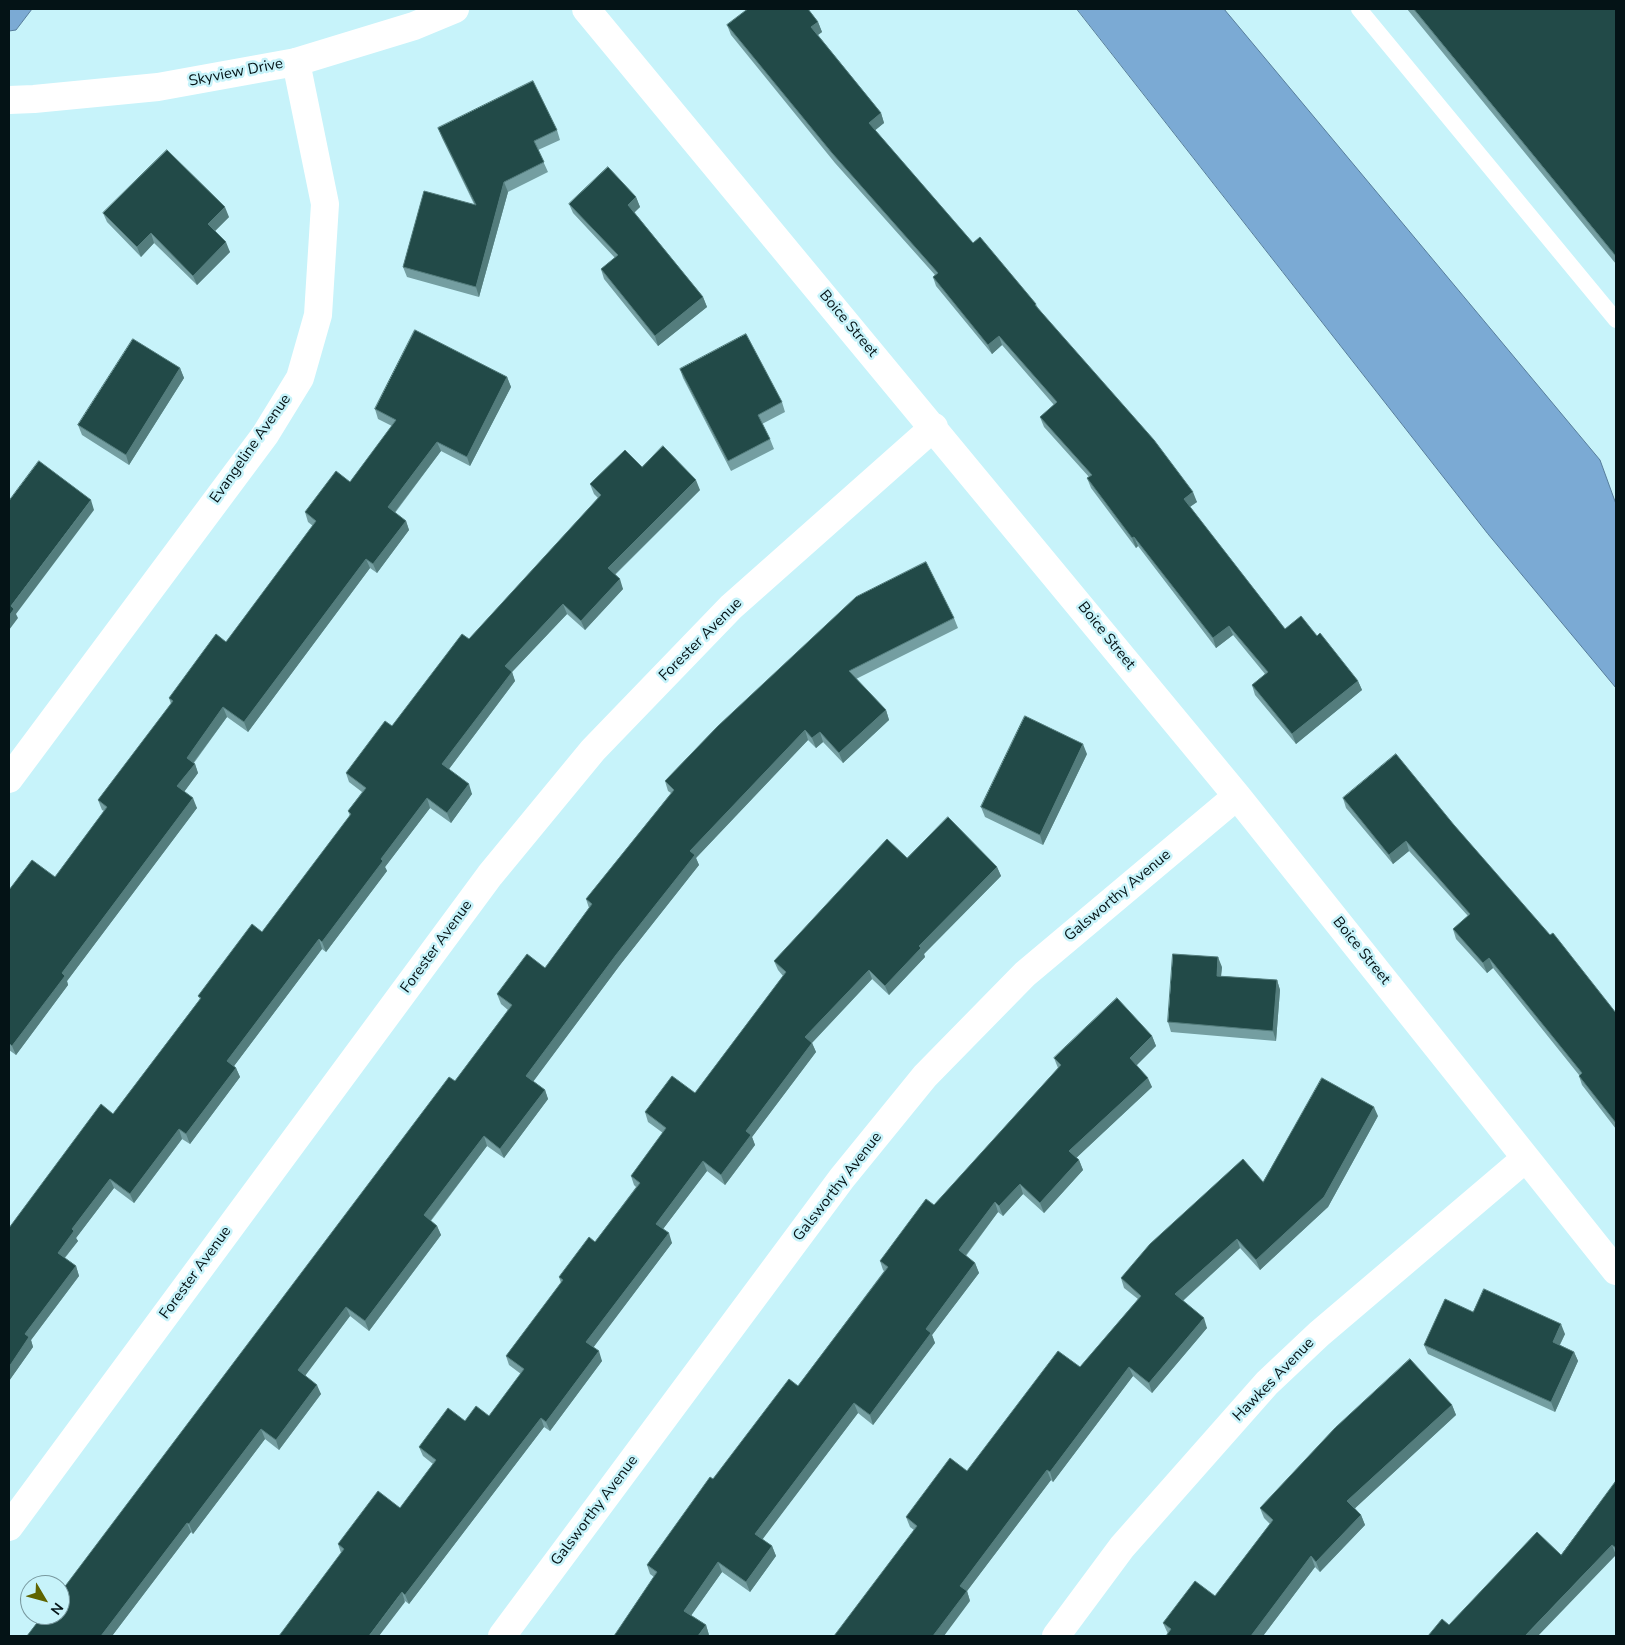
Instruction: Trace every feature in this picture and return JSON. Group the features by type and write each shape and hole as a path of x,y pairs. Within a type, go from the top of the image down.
{"street":[{"name":"Skyview Drive","path":"22,100 158,88 296,62 414,26 454,9"},
{"name":"Boice Street","path":"586,9 934,427 1237,796 1616,1271"},
{"name":"Evangeline Avenue","path":"9,779 264,435 300,378 318,314 326,204 296,62"},
{"name":"Forester Avenue","path":"9,1527 490,875 593,750 731,608 934,427"},
{"name":"Galsworthy Avenue","path":"502,1636 842,1178 925,1076 1024,974 1237,796"},
{"name":"Hawkes Avenue","path":"1056,1636 1122,1547 1267,1383 1319,1334 1526,1158"}],"lane":[{"path":"1359,9 1616,320"}],"water":[{"path":"9,9 32,9 16,30 9,31"},
{"path":"1077,9 1224,9 1600,460 1616,504 1616,688 1488,534"}],"building":[{"path":"748,9 808,9 818,22 811,27 881,113 869,123 973,243 980,237 1035,305 1154,440 1193,492 1184,499 1285,629 1301,616 1317,636 1320,633 1358,681 1292,734 1252,685 1268,672 1229,626 1213,638 1134,537 1132,538 1087,478 1092,475 1040,417 1057,402 999,336 988,345 933,277 938,273 832,153 727,25"},
{"path":"1414,9 1616,9 1616,256"},
{"path":"533,81 557,130 534,141 544,162 504,182 476,287 403,267 424,191 476,205 438,128"},
{"path":"167,150 225,207 208,224 226,242 193,276 151,233 137,247 103,213"},
{"path":"608,167 636,197 628,205 703,297 655,336 601,269 618,255 569,204"},
{"path":"415,330 507,377 467,457 437,442 388,507 406,521 373,564 366,559 244,722 223,707 187,758 195,764 177,786 193,798 62,973 65,976 12,1046 9,1043 9,890 32,860 55,877 107,807 98,800 173,701 169,698 216,634 226,642 316,521 305,512 336,471 350,482 396,420 375,409"},
{"path":"746,334 782,402 758,415 770,439 728,461 680,369"},
{"path":"133,339 180,368 126,455 78,425"},
{"path":"663,446 696,480 608,568 620,579 581,621 563,604 505,666 512,672 442,764 469,784 447,813 427,798 381,859 383,861 322,942 319,939 227,1061 236,1068 186,1134 179,1129 130,1194 110,1179 72,1229 74,1231 58,1253 76,1266 25,1334 29,1337 9,1367 9,1228 101,1104 113,1114 201,998 198,996 252,924 262,932 351,814 348,811 366,788 346,773 385,721 392,726 462,634 469,639 601,495 590,484 625,450 642,467"},
{"path":"39,461 91,500 11,606 14,609 9,616 9,501"},
{"path":"926,562 954,618 849,671 886,710 839,753 820,732 812,738 805,730 690,851 695,855 616,955 526,1076 545,1090 500,1149 484,1136 424,1215 437,1226 365,1321 346,1307 298,1370 317,1385 276,1440 261,1429 101,1636 27,1636 35,1625 70,1625 70,1580 449,1077 455,1081 512,1005 497,994 527,954 545,968 592,904 586,899 674,790 665,781 718,726 856,597"},
{"path":"1025,716 1083,744 1040,835 981,807"},
{"path":"1396,754 1454,825 1550,935 1553,933 1616,1013 1616,1123 1579,1076 1582,1073 1489,958 1483,963 1453,929 1470,914 1406,841 1389,855 1343,798"},
{"path":"948,817 997,867 919,946 921,948 885,986 869,970 805,1037 812,1043 746,1131 751,1135 721,1175 703,1161 656,1224 669,1233 586,1342 599,1351 546,1422 541,1418 405,1595 402,1592 369,1636 279,1636 344,1549 338,1544 378,1491 400,1508 436,1460 419,1447 448,1408 465,1421 476,1406 489,1416 524,1369 506,1356 563,1280 559,1277 589,1237 595,1242 640,1183 631,1176 666,1128 645,1112 672,1076 695,1093 786,972 774,961 887,839 907,858"},
{"path":"1173,954 1218,957 1217,976 1277,980 1273,1031 1168,1022"},
{"path":"1117,998 1152,1036 1130,1058 1148,1078 1069,1151 1079,1160 1040,1203 1020,1184 999,1206 995,1202 959,1250 975,1263 926,1329 931,1333 870,1415 854,1403 755,1534 772,1546 746,1582 718,1562 684,1611 706,1625 698,1636 614,1636 657,1572 647,1565 710,1477 713,1479 789,1379 798,1386 888,1267 880,1261 926,1199 934,1205 1061,1065 1054,1058"},
{"path":"1322,1078 1374,1107 1324,1197 1256,1260 1237,1239 1175,1294 1204,1318 1149,1383 1129,1367 1050,1472 1047,1470 960,1586 967,1591 933,1636 834,1636 917,1526 906,1517 950,1458 967,1471 1058,1351 1080,1367 1141,1296 1121,1278 1150,1244 1243,1159 1263,1182"},
{"path":"1484,1289 1561,1324 1553,1342 1574,1352 1551,1402 1424,1345 1445,1299 1473,1312"},
{"path":"1410,1359 1452,1405 1347,1501 1361,1515 1316,1562 1311,1556 1251,1636 1166,1636 1171,1629 1163,1623 1195,1581 1215,1596 1273,1520 1260,1508 1335,1428"},
{"path":"1616,1481 1616,1548 1612,1545 1525,1636 1428,1636 1442,1619 1449,1625 1537,1532 1561,1555"}]}
